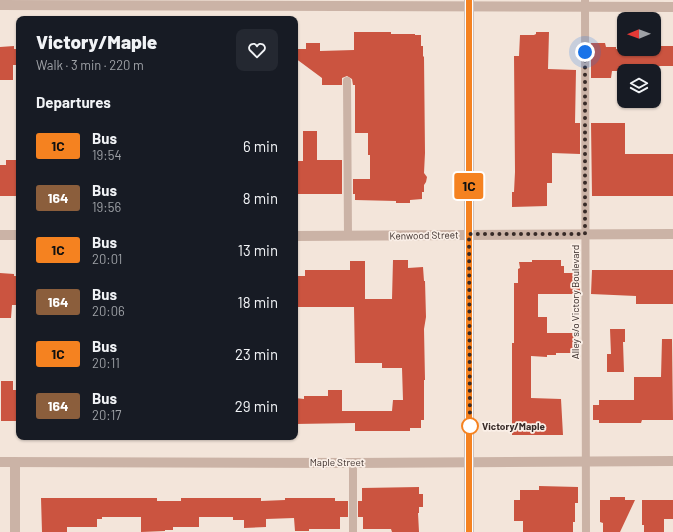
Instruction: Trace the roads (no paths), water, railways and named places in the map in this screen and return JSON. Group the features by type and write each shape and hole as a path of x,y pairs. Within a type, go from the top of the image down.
{"main road":[{"path":"469,3 469,532"}],"street":[{"path":"0,5 469,3 585,4 673,7"},
{"name":"Kenwood Street","path":"298,236 673,234"},
{"path":"0,235 16,235"},
{"name":"Maple Street","path":"0,462 673,461"},
{"path":"15,532 16,462"}],"lane":[{"name":"Alley s/o Victory Boulevard","path":"585,4 586,532"},
{"path":"346,81 348,236"},
{"path":"353,462 353,532"}],"place":[{"name":"Victory/Maple","path":"470,426"}]}
